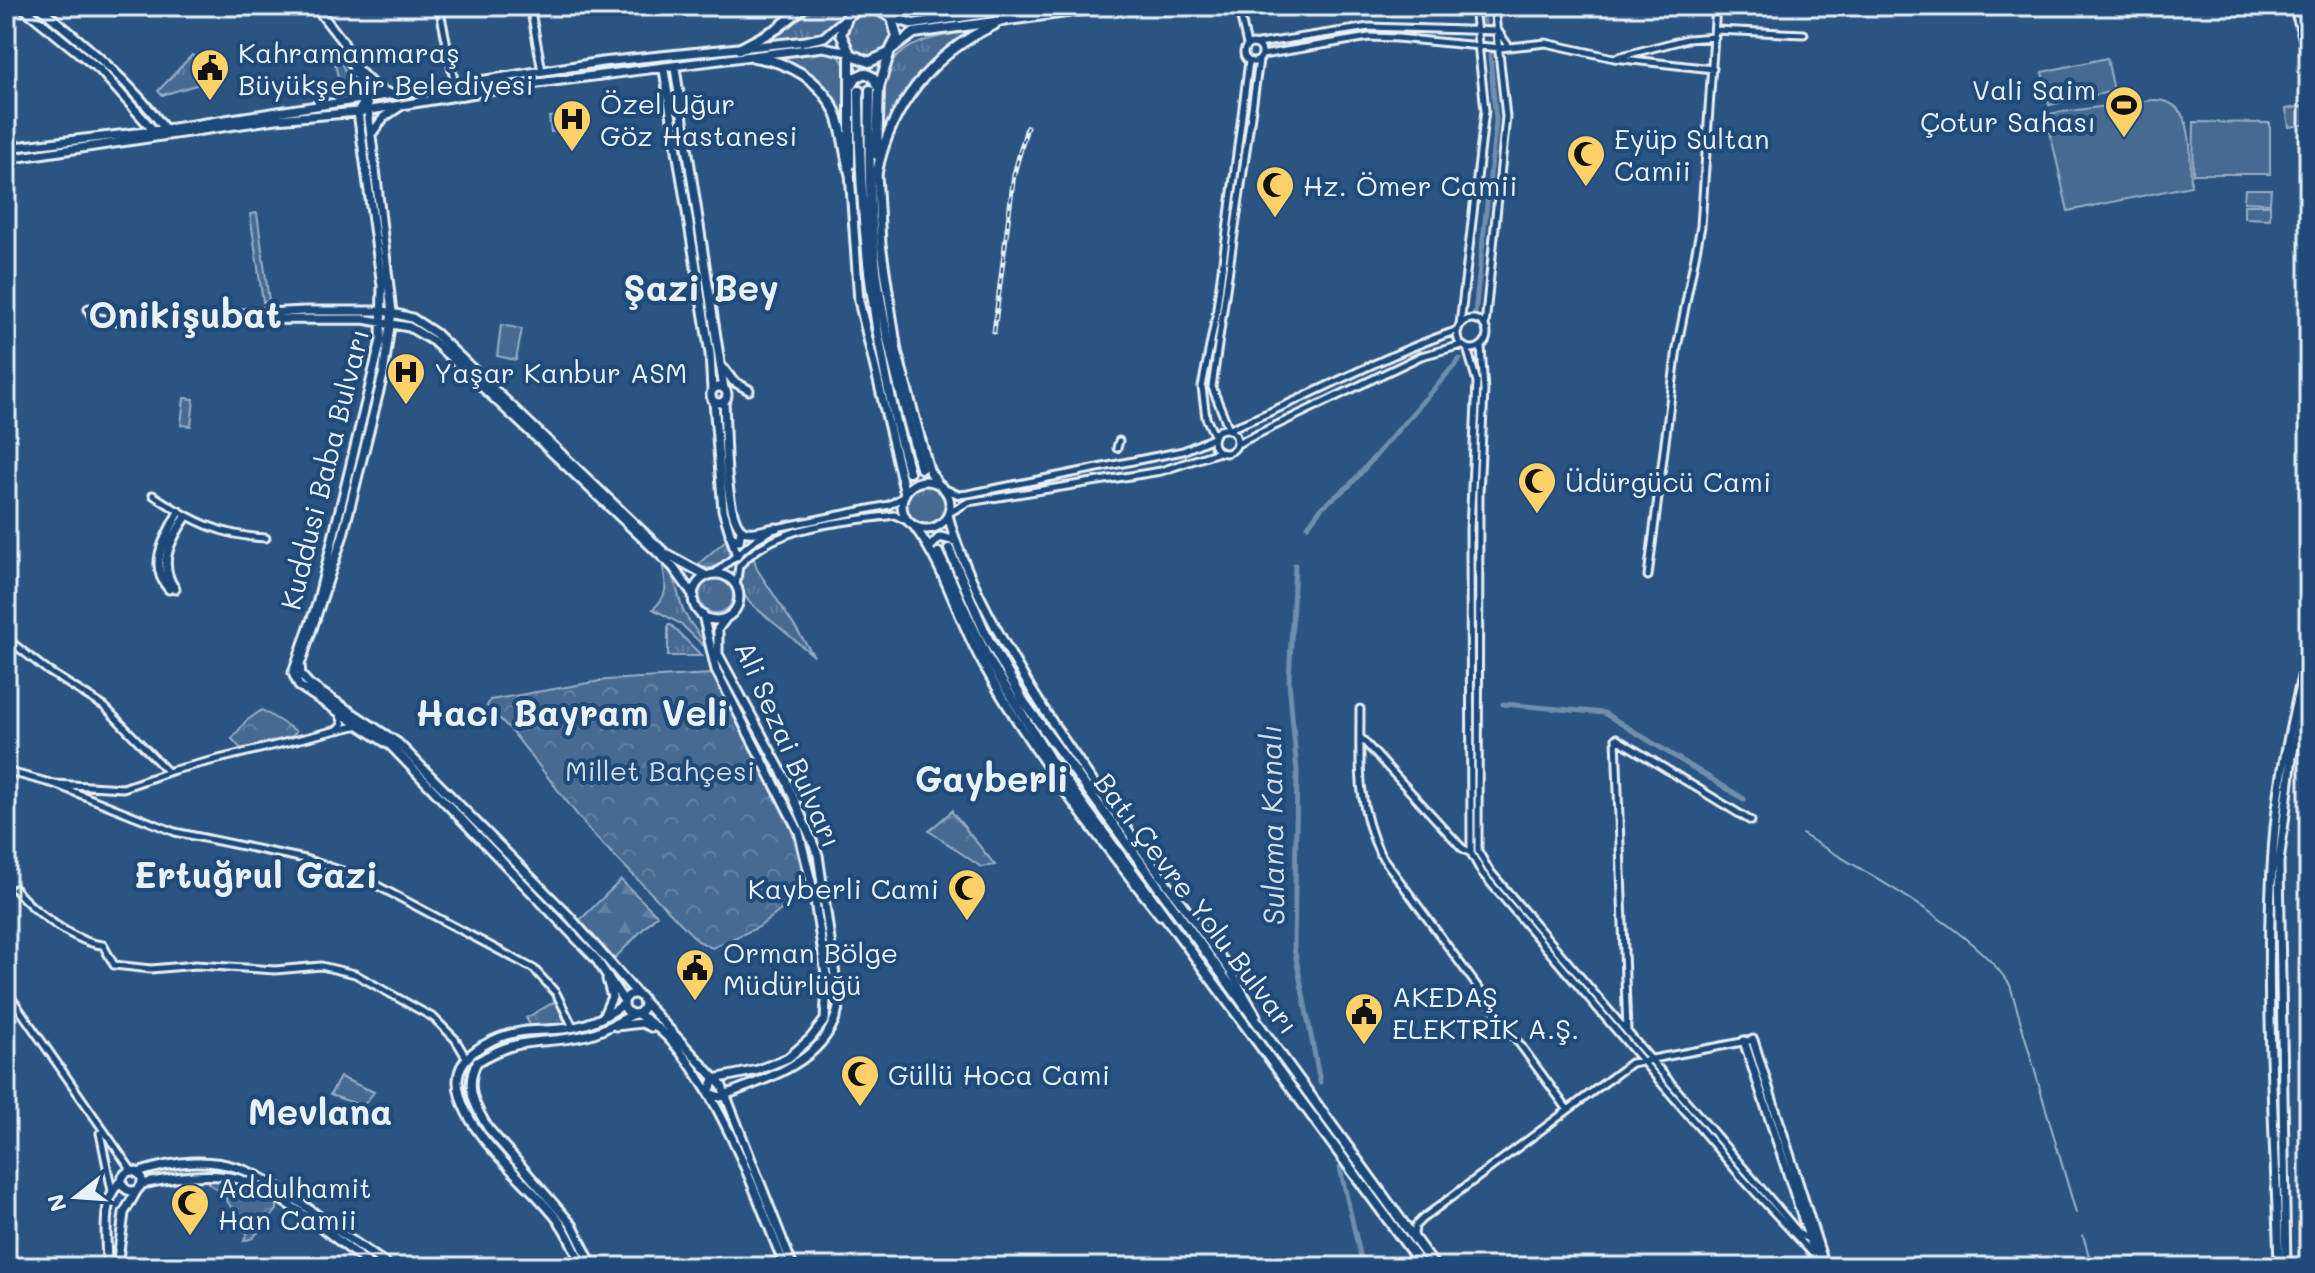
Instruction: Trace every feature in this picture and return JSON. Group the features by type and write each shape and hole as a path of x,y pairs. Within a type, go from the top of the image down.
{"highway":[{"path":"739,49 778,28 805,6"},
{"path":"866,6 850,12 841,39 849,53 855,91 865,263 884,376 909,472"},
{"path":"872,6 913,24 1029,7"},
{"path":"966,6 986,12"},
{"path":"849,53 869,62 914,33 1110,6"},
{"path":"877,172 874,91 897,33 887,11"},
{"path":"877,172 889,128 936,62 974,35 1002,22"},
{"path":"754,57 791,66 827,99 840,127 850,173"},
{"path":"850,173 856,77 863,73 875,80 869,181 876,271 891,356 921,468"},
{"name":"Batı Çevre Yolu Bulvarı","path":"949,549 987,637 1024,702 1435,1267"},
{"name":"Batı Çevre Yolu Bulvarı","path":"938,553 987,657 1021,715 1076,795 1423,1267"}],"main road":[{"path":"21,6 100,70 154,131"},
{"path":"38,6 107,64 165,129"},
{"path":"315,6 343,42 352,64 376,88 396,95"},
{"path":"2294,6 2309,56"},
{"path":"2303,6 2309,32"},
{"path":"6,148 154,131 275,110 542,72 824,37 850,12"},
{"path":"6,159 276,119 358,112 538,83 664,70 823,47 849,53"},
{"name":"Kuddusi Baba Bulvarı","path":"352,64 366,99 372,133 387,316 383,375 343,535 300,665 301,675 310,685 371,722"},
{"path":"675,68 721,364 728,491 734,520 741,530 751,533 776,528"},
{"path":"664,70 710,354 723,510 737,556"},
{"path":"358,112 366,99"},
{"path":"372,133 384,117 403,105"},
{"name":"Kuddusi Baba Bulvarı","path":"328,703 299,686 294,666 317,604 352,471 387,316 358,112"},
{"path":"877,172 881,244 897,351 929,470 950,499 949,514 956,541 994,623 1050,721 1231,972 1259,1022"},
{"path":"850,173 859,301 904,495 902,510 929,548 982,662 1036,750 1162,919 1177,929"},
{"path":"89,309 93,318 104,320 207,321 224,315 412,318 435,333 665,553 711,575 728,578 736,586 738,604 726,618 715,620 696,608 694,596 697,586 711,575"},
{"path":"387,316 433,341 673,567 694,596"},
{"path":"721,364 733,381 749,390"},
{"path":"712,390 724,389"},
{"path":"714,402 724,401"},
{"path":"904,495 918,482 940,486"},
{"path":"911,524 935,528 949,514"},
{"path":"172,589 159,575 160,554 164,537 182,515"},
{"path":"729,533 739,541 741,530"},
{"path":"929,548 940,537 956,541"},
{"name":"Ali Sezai Bulvarı","path":"703,615 716,670 799,832 814,894 827,981 825,1020 810,1039 788,1058 758,1070 714,1079"},
{"name":"Ali Sezai Bulvarı","path":"709,1093 714,1097 726,1095 789,1068 828,1039 835,1026 839,995 818,855 786,780 718,654 718,629 726,618"},
{"path":"2279,1267 2270,906 2275,826 2287,745 2309,647"},
{"path":"2286,1267 2279,863 2292,757 2309,674"},
{"path":"328,703 391,746 601,966 626,1010 658,1031 682,1055 709,1093 734,1141 785,1267"},
{"path":"371,722 398,743 498,843 714,1079 726,1095 793,1267"},
{"path":"598,1020 606,1014 612,997 601,966"},
{"path":"582,1267 560,1222 469,1118 458,1083 467,1059 498,1038 522,1031 573,1028 598,1020 629,995 641,998"},
{"path":"603,1030 635,1014 643,1007 641,998"},
{"path":"593,1267 573,1226 488,1128 476,1109 470,1083 477,1062 518,1042 565,1039 642,1023 658,1031"},
{"path":"1749,1041 1822,1267"},
{"path":"709,1093 714,1079"},
{"path":"107,1267 107,1222 112,1191 134,1172 165,1164 189,1163 247,1169 282,1187 390,1267"},
{"path":"117,1267 124,1213 139,1187 134,1172"},
{"path":"122,1180 127,1190 174,1177 239,1179 281,1202 372,1267"}],"street":[{"path":"439,6 455,86"},
{"path":"530,6 542,72"},
{"path":"1474,6 1479,31 1485,123 1459,327 1477,382 1471,517 1471,853 1482,873 1744,1180 1819,1256"},
{"path":"1494,6 1506,117 1485,326 1487,337 1481,346 1485,361 1479,516 1478,851 1489,870 1800,1234 1814,1241"},
{"path":"1648,576 1677,348 1701,226 1716,6"},
{"path":"1219,452 1214,447 1206,418 1202,387 1224,255 1249,61 1244,55 1247,45 1238,7"},
{"path":"1247,45 1369,27 1498,31"},
{"path":"1498,31 1507,44"},
{"path":"1614,58 1715,33 1804,34"},
{"path":"1249,61 1369,37 1500,48 1507,44 1546,43 1614,58 1713,69"},
{"path":"1237,444 1212,387 1260,58 1258,44"},
{"path":"940,486 959,495 968,494 1183,451 1222,429 1278,410 1407,347 1473,319 1485,326"},
{"path":"949,514 968,502 1161,471 1219,452 1230,453 1237,444 1421,356 1481,346"},
{"path":"1202,387 1212,387"},
{"path":"153,495 182,515 235,536 266,538"},
{"path":"711,575 776,528 889,505 904,495"},
{"path":"736,586 739,566 767,541 786,534 895,515 911,524"},
{"path":"6,638 58,679 105,707 168,772"},
{"path":"328,703 343,724 337,730"},
{"path":"1360,709 1360,798 1366,823 1380,854 1483,999 1568,1110"},
{"path":"54,784 123,788 168,772 371,722"},
{"path":"1360,737 1462,848 1471,853"},
{"path":"1625,1040 1616,738 1751,821"},
{"path":"6,771 54,784 175,832 305,859 361,877 534,969 556,993 573,1028"},
{"path":"15,889 44,918 92,944 103,945 114,965 151,969 196,965 275,970 321,966 364,977 434,1018 455,1039 467,1059"},
{"path":"6,990 99,1128 134,1172"},
{"path":"1415,1240 1415,1226 1422,1219 1641,1059 1749,1041"},
{"path":"99,1128 112,1191"}],"green space":[{"path":"810,6 852,6 822,34 759,43"},
{"path":"893,6 961,6 968,9 908,17 901,16"},
{"path":"869,10 886,17 893,34 886,51 869,58 852,51 845,34 852,17"},
{"path":"969,32 923,71 900,103 882,142 880,93 884,75 893,61 922,42"},
{"path":"827,52 840,57 848,71 847,151 839,123 824,95 803,72 777,58"},
{"path":"338,54 351,87 339,96 334,91 338,77 333,55"},
{"path":"192,55 203,62 206,82 162,95 158,91"},
{"path":"2107,58 2114,91 2049,105 2042,72"},
{"path":"2153,100 2167,102 2178,109 2184,119 2190,145 2191,186 2068,211 2046,114"},
{"path":"2309,105 2309,124 2289,127 2286,109"},
{"path":"575,114 577,127 551,132 549,117"},
{"path":"2194,122 2270,123 2270,174 2193,174"},
{"path":"2245,189 2271,189 2270,203 2244,202"},
{"path":"2244,205 2270,205 2270,219 2244,218"},
{"path":"257,213 269,301 263,302 250,214"},
{"path":"501,325 522,329 516,360 497,356"},
{"path":"184,398 194,399 191,426 181,425"},
{"path":"927,483 942,489 948,504 942,519 927,525 912,519 906,504 912,489"},
{"path":"726,540 730,554 723,562 711,568 696,566"},
{"path":"753,555 757,569 814,656 750,603 743,593 739,571"},
{"path":"662,563 674,579 686,615 707,649 681,624 653,609 664,593"},
{"path":"716,579 728,584 733,596 728,608 716,613 704,608 699,596 704,584"},
{"path":"668,625 671,625 702,656 668,656"},
{"name":"Millet Bahçesi","path":"711,674 720,683 791,828 807,890 759,927 712,948 698,941 590,831 510,729 487,706 490,700 606,680"},
{"path":"262,710 296,731 292,738 241,749 232,739 246,721"},
{"path":"952,811 995,865 981,867 929,831"},
{"path":"621,880 657,915 614,959 579,921"},
{"path":"556,1001 566,1026 532,1028 526,1018"},
{"path":"340,1077 374,1092 363,1106 330,1095"},
{"path":"211,1180 254,1191 277,1205 277,1210 253,1238 244,1241 247,1233 223,1194 208,1183"}],"waterway":[{"path":"1481,6 1485,28"},
{"path":"1475,313 1496,121 1490,55"},
{"name":"Sulama Kanalı","path":"1308,526 1322,507 1350,485 1460,359"},
{"name":"Sulama Kanalı","path":"1295,565 1289,681 1297,772 1294,948 1320,1082"},
{"path":"1503,704 1604,713 1744,799"},
{"path":"1802,834 1944,922 1993,963 2010,985 2076,1213"},
{"name":"Sulama Kanalı","path":"1340,1168 1363,1267"},
{"path":"2083,1235 2092,1267"}],"tunnel":[{"path":"859,91 867,6"},
{"path":"870,90 879,6"},
{"path":"921,468 946,541"},
{"path":"909,472 938,553"}],"railway":[{"path":"994,332 1014,174 1027,127"}],"place":[{"name":"Kahramanmaraş Büyükşehir Belediyesi","path":"210,102"},
{"name":"Vali Saim Çotur Sahası","path":"2124,139"},
{"name":"Özel Uğur Göz Hastanesi","path":"572,153"},
{"name":"Eyüp Sultan Camii","path":"1586,188"},
{"name":"Hz. Ömer Camii","path":"1275,219"},
{"name":"Yaşar Kanbur ASM","path":"406,406"},
{"name":"Üdürgücü Cami","path":"1537,515"},
{"name":"Kayberli Cami","path":"967,922"},
{"name":"Orman Bölge Müdürlüğü","path":"695,1002"},
{"name":"AKEDAŞ ELEKTRİK A.Ş.","path":"1364,1046"},
{"name":"Güllü Hoca Cami","path":"860,1108"},
{"name":"Addulhamit Han Camii","path":"190,1237"}],"district":[{"name":"Şazi Bey","path":"701,286"},
{"name":"Onikişubat","path":"185,313"},
{"name":"Hacı Bayram Veli","path":"572,711"},
{"name":"Gayberli","path":"992,777"},
{"name":"Ertuğrul Gazi","path":"256,873"},
{"name":"Mevlana","path":"320,1110"}]}
